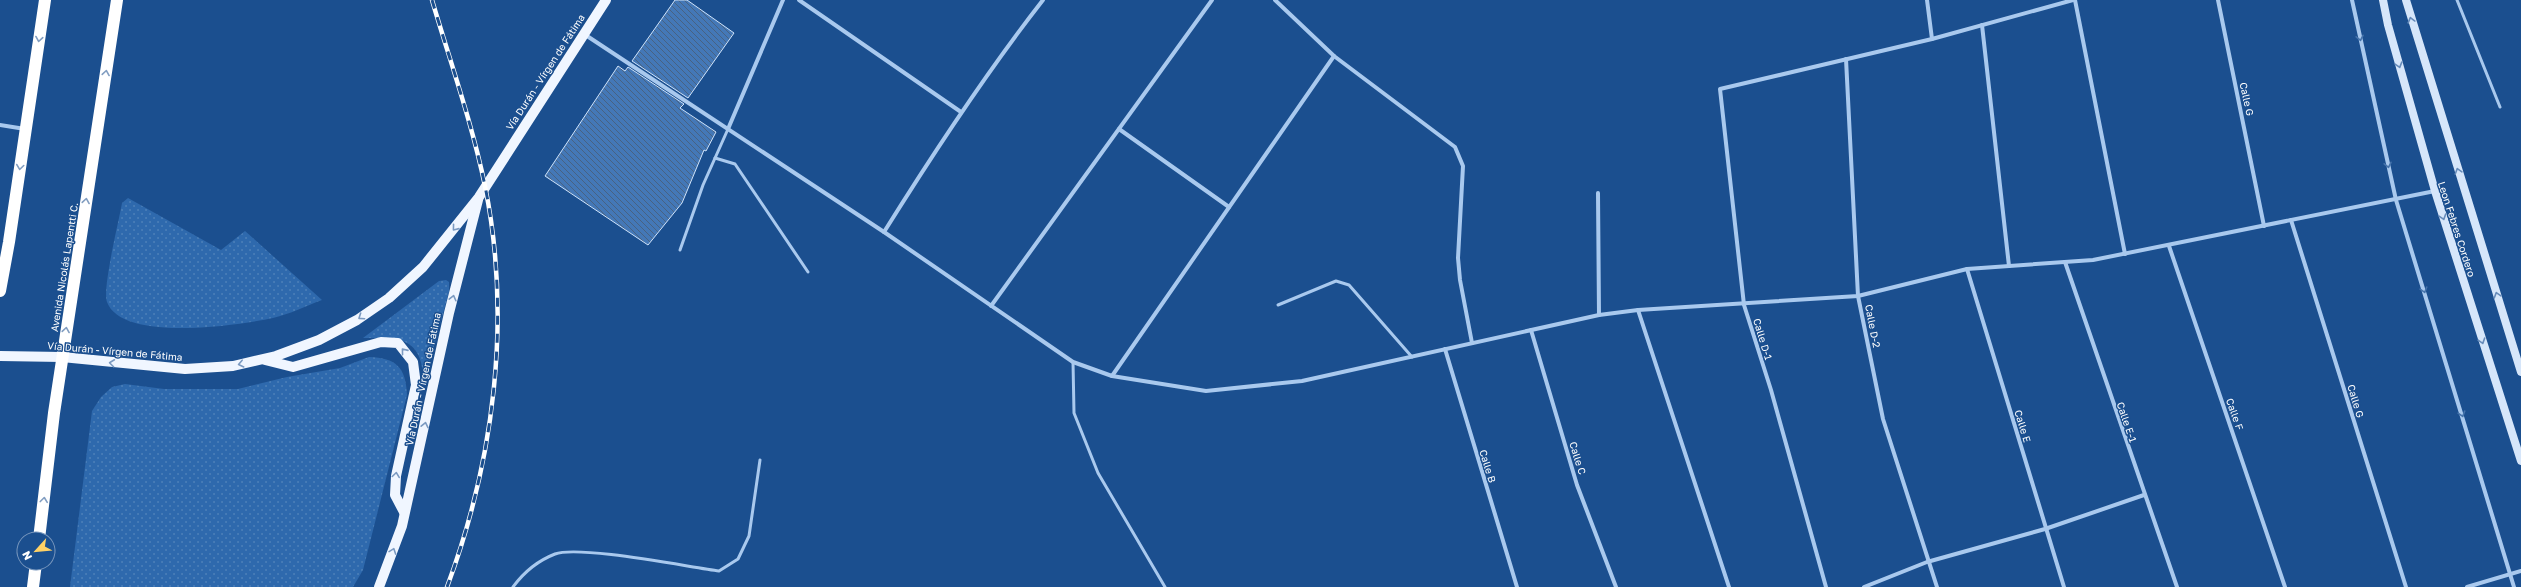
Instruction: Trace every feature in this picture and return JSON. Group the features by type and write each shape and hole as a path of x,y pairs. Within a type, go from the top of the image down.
{"highway":[{"path":"0,291 45,0"},
{"name":"Avenida Nicolás Lapentti C.","path":"40,531 62,357 117,0"},
{"path":"33,587 35,571"}],"main road":[{"name":"Vía Durán - Vírgen de Fátima","path":"0,356 62,357 185,369 233,366 276,356 319,340 357,320 389,298 423,267 479,197 606,0"},
{"name":"Vía Durán - Vírgen de Fátima","path":"378,587 402,526 404,512 414,478 449,313 479,197"},
{"path":"263,359 292,367 381,342 398,344 413,362 416,385 396,476 395,495 404,512"}],"street":[{"path":"728,129 783,0"},
{"path":"799,0 961,112"},
{"path":"884,232 961,112 1002,52 1043,0"},
{"path":"991,306 1212,0"},
{"path":"1275,0 1334,56 1455,147 1463,166 1458,258 1460,280 1472,343"},
{"path":"1927,0 1932,39"},
{"path":"1846,59 1932,39 2074,0 2125,254"},
{"name":"Calle G","path":"2218,0 2264,226"},
{"path":"2352,0 2396,200 2514,587"},
{"name":"Leon Febres Cordero","path":"2383,0 2388,25 2434,191 2521,461"},
{"name":"Leon Febres Cordero","path":"2406,0 2521,372"},
{"path":"1982,25 2009,266"},
{"path":"584,34 884,232 1073,362 1112,376 1206,391 1302,381 1600,315 1638,310 1858,296 1967,269 2093,260 2169,246 2434,191"},
{"path":"1112,376 1334,56"},
{"name":"Calle D-1","path":"1826,587 1771,390 1744,304 1720,88 1846,59"},
{"name":"Calle D-2","path":"1846,59 1858,296 1883,419 1927,562 1937,587"},
{"path":"0,125 25,129"},
{"path":"1119,129 1230,207"},
{"path":"1598,193 1600,315"},
{"name":"Calle G","path":"2291,220 2406,587"},
{"name":"Calle F","path":"2169,246 2285,587"},
{"name":"Calle E-1","path":"2065,262 2144,495 2177,587"},
{"name":"Calle E","path":"1967,269 2064,587"},
{"path":"1638,310 1729,587"},
{"name":"Calle C","path":"1531,330 1577,484 1616,587"},
{"name":"Calle B","path":"1445,349 1517,587"},
{"path":"1864,587 1927,562 2045,528 2144,495"},
{"path":"2467,587 2510,573 2521,571"}],"lane":[{"path":"2457,0 2500,106"},
{"path":"680,250 703,185 728,129"},
{"path":"715,158 735,164 808,272"},
{"path":"1278,305 1336,281 1349,285 1412,357"},
{"path":"1073,362 1074,412 1098,473 1165,587"},
{"path":"513,587 526,570 556,553 587,552 719,571 738,559 750,536 760,460"}],"shaded area":[{"path":"128,198 221,250 245,231 322,300 273,318 210,327 157,327 135,323 117,315 107,302 107,284 122,203"},
{"path":"446,280 449,282 449,292 426,375 423,374 421,361 410,345 403,341 394,339 363,338 439,281"},
{"path":"369,357 386,359 398,366 404,377 407,395 363,570 353,587 70,587 92,411 101,397 112,387 125,384 164,389 238,389 287,377 340,368"}],"building":[{"path":"675,0 687,0 734,33 688,98 632,61"},
{"path":"618,66 625,71 628,67 684,104 680,108 716,132 706,151 704,150 682,203 648,245 545,176"}],"railway":[{"path":"432,0 480,162 493,236 497,287 497,338 494,389 487,440 477,490 447,587"}]}
